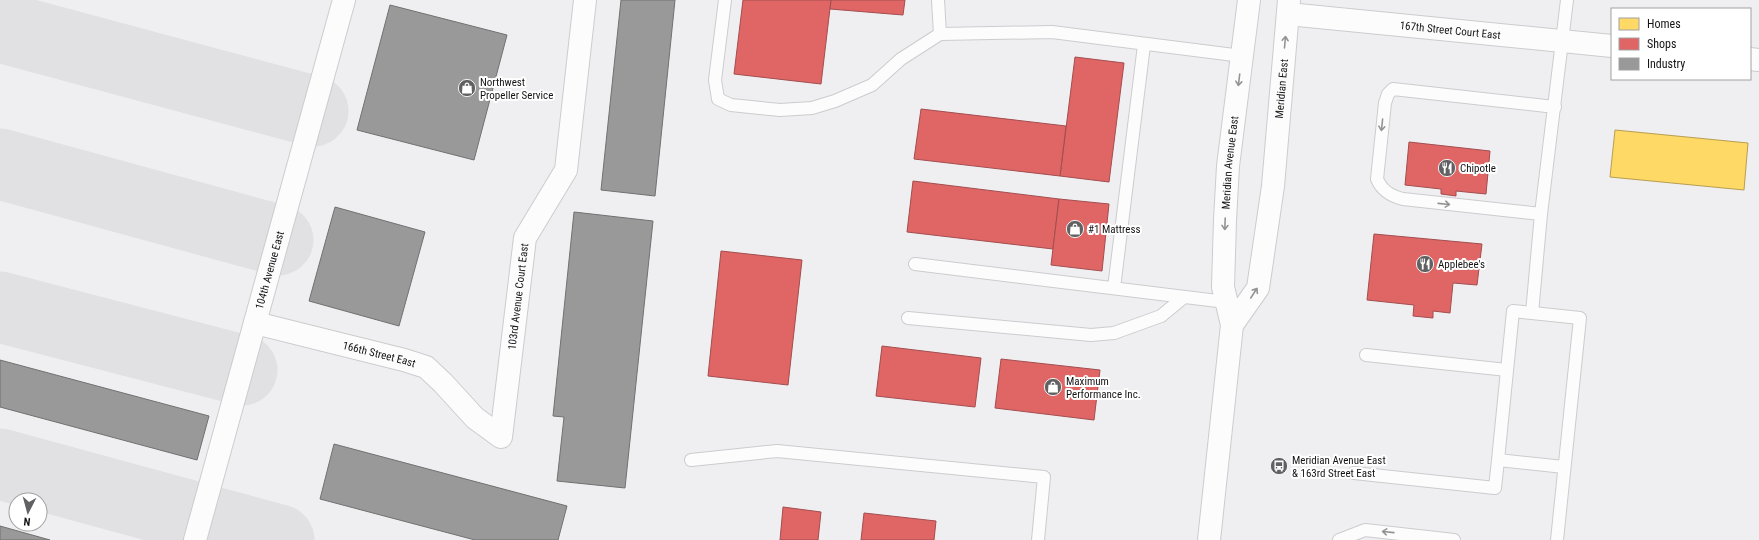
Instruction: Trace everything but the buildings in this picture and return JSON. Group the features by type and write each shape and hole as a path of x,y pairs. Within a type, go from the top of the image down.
{"street":[{"name":"104th Avenue East","path":"195,540 344,0"},
{"name":"103rd Avenue Court East","path":"501,437 525,238 566,170 585,0"},
{"name":"Meridian Avenue East","path":"1209,540 1232,325 1223,287 1228,166 1249,0"},
{"name":"167th Street Court East","path":"1288,7 1611,46"},
{"name":"Meridian East","path":"1273,164 1288,7"},
{"name":"Meridian Avenue East","path":"1232,325 1258,288 1273,186 1273,164"},
{"name":"166th Street East","path":"255,323 404,360 426,367 475,418 501,437"}],"lane":[{"path":"725,0 714,80 718,99 732,105 780,110 812,108 835,101 872,85 901,59 940,34 1052,32 1144,45 1242,56"},
{"path":"938,0 940,34"},
{"path":"1532,313 1541,214 1567,0"},
{"path":"1114,288 1144,45"},
{"path":"1541,214 1403,199 1391,196 1380,187 1377,179 1384,103 1388,94 1393,89 1555,107"},
{"path":"915,264 1226,302"},
{"path":"908,318 1091,335 1114,333 1160,316 1184,297"},
{"path":"1354,473 1495,488 1513,311 1580,318 1557,540"},
{"path":"1366,355 1507,370"},
{"path":"691,460 777,451 1044,477 1038,540"},
{"path":"1498,460 1564,467"},
{"path":"1345,539 1365,530 1454,540"}],"taxiway":[{"path":"0,27 313,111"},
{"path":"0,164 278,240"},
{"path":"0,307 242,370"},
{"path":"0,464 279,540"}],"place":[{"name":"Northwest Propeller Service","path":"467,88"},
{"name":"Chipotle","path":"1447,168"},
{"name":"#1 Mattress","path":"1075,229"},
{"name":"Applebee's","path":"1425,264"},
{"name":"Maximum Performance Inc.","path":"1053,387"},
{"name":"Meridian Avenue East & 163rd Street East","path":"1279,466"}]}
